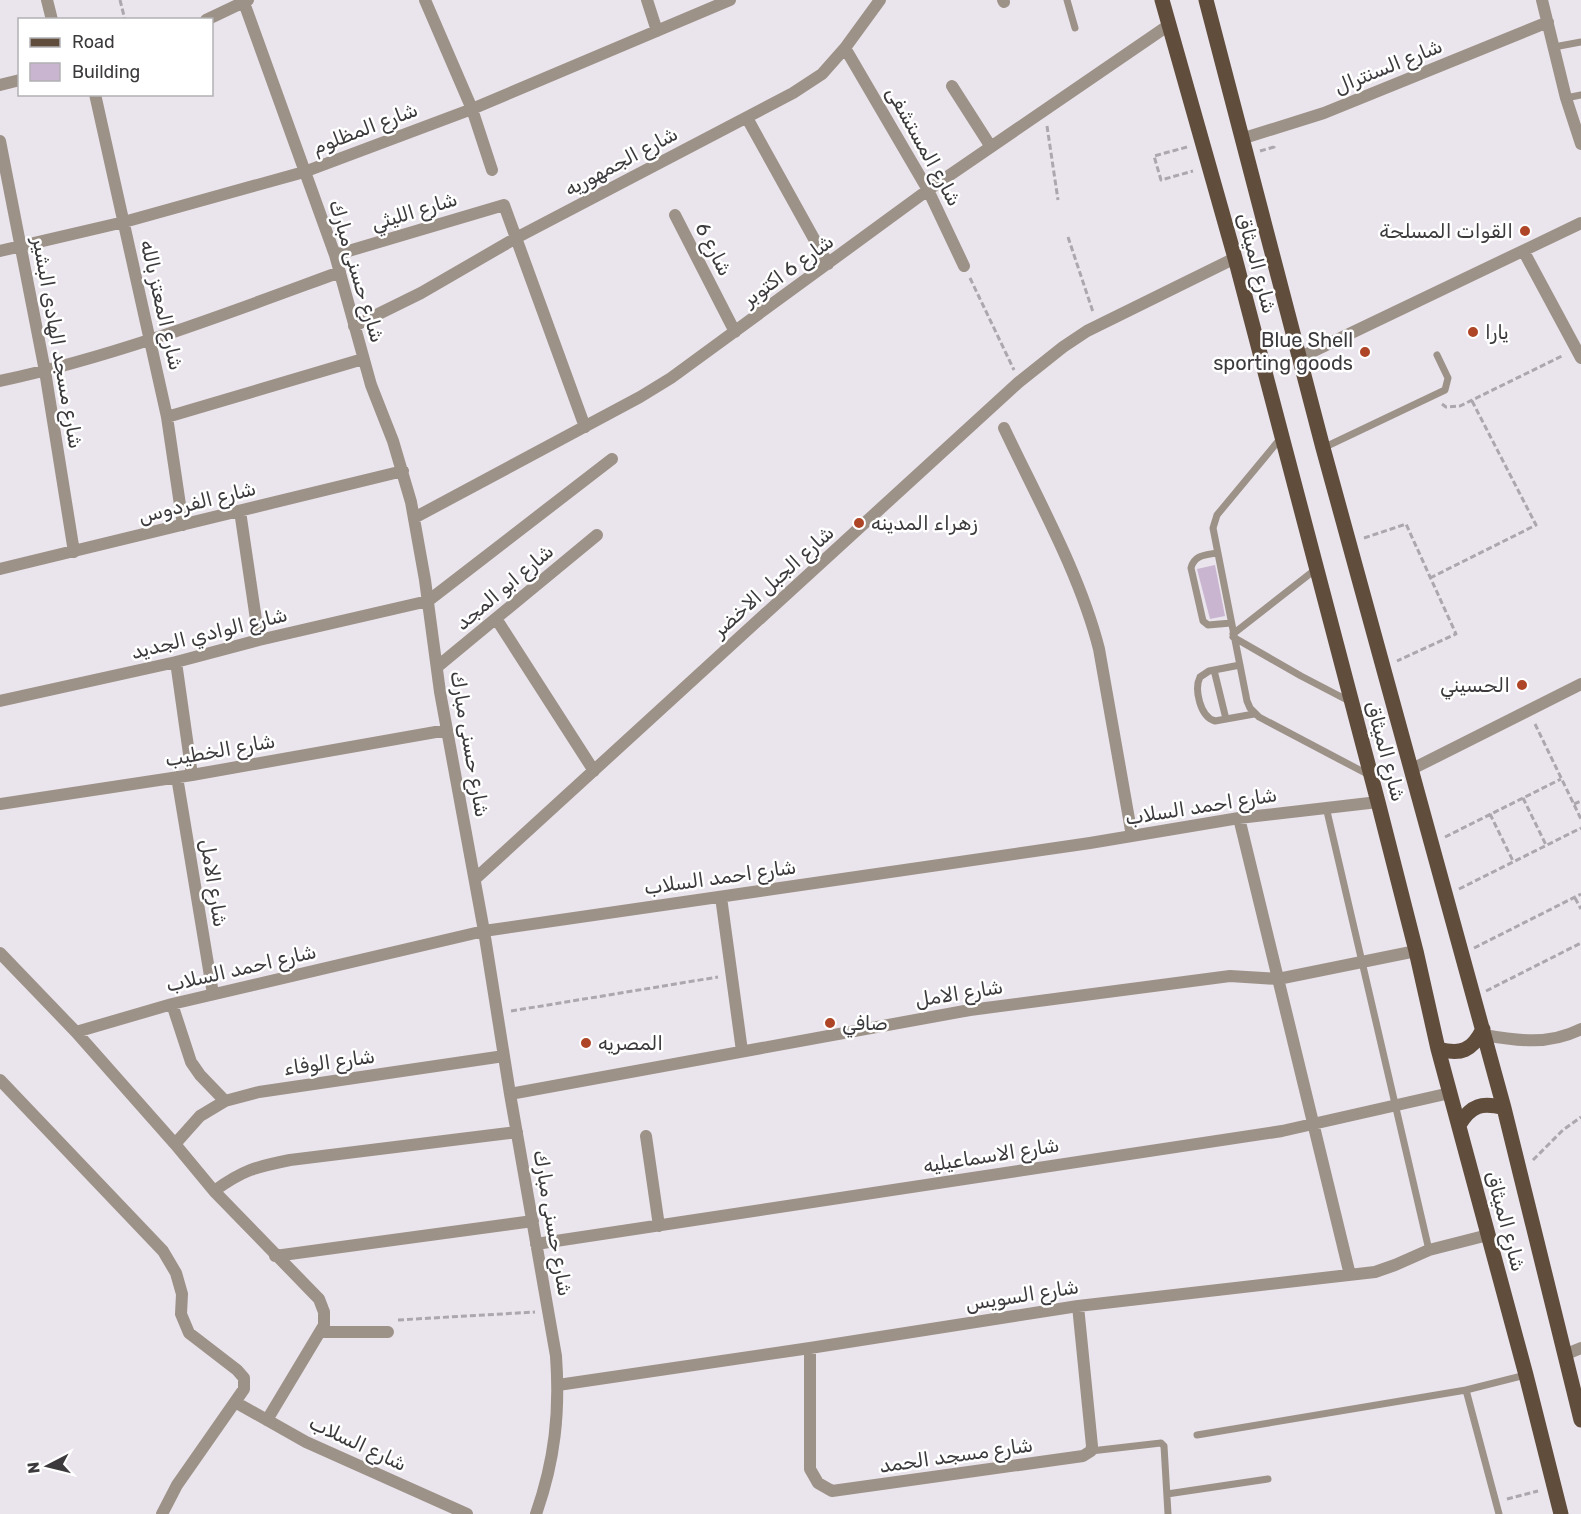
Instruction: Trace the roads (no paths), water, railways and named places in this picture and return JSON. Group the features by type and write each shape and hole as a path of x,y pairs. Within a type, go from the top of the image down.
{"main road":[{"name":"شارع الميثاق","path":"1162,0 1235,258 1378,802 1438,1049 1561,1514"},
{"name":"شارع الميثاق","path":"1206,0 1323,448 1504,1108 1581,1420"},
{"path":"1438,1049 1452,1053 1465,1050 1476,1042 1483,1032"},
{"path":"1459,1125 1466,1113 1477,1106 1491,1104 1504,1108"}],"street":[{"path":"47,0 52,18"},
{"path":"425,0 472,109 492,170"},
{"path":"647,0 657,30"},
{"name":"شارع المظلوم","path":"0,251 124,222 304,172 472,109 730,0"},
{"name":"شارع الجمهوريه","path":"354,326 421,293 516,238 793,93 822,74 845,48 880,0"},
{"path":"1542,0 1566,98 1581,144"},
{"path":"210,18 245,1"},
{"name":"شارع حسنى مبارك","path":"245,1 335,255 363,359 403,471 414,518 447,730 475,879 556,1356 558,1385 556,1434 547,1482 536,1514"},
{"name":"شارع السنترال","path":"1241,139 1323,113 1548,22"},
{"name":"شارع 6 اكتوبر","path":"414,518 664,383 928,190 1168,26"},
{"name":"شارع المستشفى","path":"845,48 928,190 964,266"},
{"path":"0,85 18,80"},
{"path":"952,86 992,147"},
{"name":"شارع المعتز بالله","path":"95,96 167,417 183,525"},
{"path":"747,118 828,264"},
{"name":"شارع مسجد الهادى البشير","path":"0,141 45,371 74,552"},
{"name":"شارع الليثي","path":"335,255 504,205 516,238"},
{"name":"شارع 6","path":"675,215 735,332"},
{"path":"1299,358 1581,223"},
{"path":"516,238 585,427"},
{"path":"1524,252 1579,353"},
{"name":"شارع الجبل الاخضر","path":"475,879 1020,382 1063,347 1097,326 1235,258"},
{"path":"0,381 45,371 150,340 340,272"},
{"path":"167,417 363,359"},
{"path":"1004,428 1092,620 1132,836"},
{"path":"428,601 612,459"},
{"name":"شارع الفردوس","path":"0,569 403,471"},
{"path":"240,511 259,640"},
{"name":"شارع ابو المجد","path":"437,667 597,536"},
{"name":"شارع الوادي الجديد","path":"0,701 176,662 259,640 428,601"},
{"path":"496,620 594,771"},
{"path":"176,662 192,775"},
{"path":"1412,769 1581,684"},
{"name":"شارع الخطيب","path":"0,804 192,775 447,730"},
{"name":"شارع الامل","path":"177,777 213,994"},
{"name":"شارع احمد السلاب","path":"76,1032 172,1004 484,931 1132,836 1239,818 1378,802"},
{"path":"1239,818 1350,1275"},
{"path":"721,897 742,1052"},
{"name":"شارع الامل","path":"510,1094 970,1010 1230,976 1278,979 1416,951"},
{"path":"0,952 76,1032 175,1143 214,1191 275,1257 319,1299 324,1312 324,1325 267,1420"},
{"path":"172,1004 191,1062 225,1101"},
{"path":"1483,1032 1525,1041 1542,1041 1560,1038 1581,1029"},
{"name":"شارع الوفاء","path":"175,1143 200,1116 225,1101 259,1092 504,1056"},
{"path":"0,1080 163,1251 176,1273 182,1294 181,1314 189,1333 244,1378 244,1389 177,1485 162,1514"},
{"name":"شارع الاسماعيليه","path":"536,1244 1314,1125 1450,1093"},
{"path":"214,1191 235,1176 256,1166 517,1132"},
{"path":"646,1136 659,1226"},
{"path":"275,1257 533,1221"},
{"name":"شارع السويس","path":"558,1385 1078,1306 1375,1272 1429,1250 1488,1235"},
{"path":"1078,1306 1091,1451"},
{"path":"320,1332 388,1332"},
{"name":"شارع مسجد الحمد","path":"810,1348 810,1469 818,1483 832,1491 1083,1456 1091,1451"},
{"path":"1564,1355 1581,1348"},
{"name":"شارع السلاب","path":"235,1402 342,1459 467,1514"}],"lane":[{"path":"1067,0 1075,28"},
{"path":"1554,47 1581,42"},
{"path":"1566,98 1581,95"},
{"path":"1323,448 1445,390 1448,382 1437,355"},
{"path":"1282,437 1217,515 1213,528 1247,701 1254,714 1264,721 1371,776"},
{"path":"1217,553 1198,557 1193,561 1191,568 1203,621 1213,626 1231,623"},
{"path":"1233,635 1316,569"},
{"path":"1233,635 1301,676 1351,701"},
{"path":"1239,664 1204,673 1200,677 1197,686 1204,714 1215,721 1254,714"},
{"path":"1214,670 1226,719"},
{"path":"1326,807 1429,1250"},
{"path":"1197,1435 1466,1390 1526,1375"},
{"path":"1466,1390 1499,1514"},
{"path":"1091,1451 1161,1443 1164,1446 1168,1514"},
{"path":"1167,1494 1268,1479"}],"place":[{"name":"القوات المسلحة","path":"1525,231"},
{"name":"يارا","path":"1473,332"},
{"name":"Blue Shell sporting goods","path":"1365,352"},
{"name":"زهراء المدينه","path":"859,523"},
{"name":"الحسيني","path":"1522,685"},
{"name":"صافي","path":"830,1023"},
{"name":"المصريه","path":"586,1043"}]}
